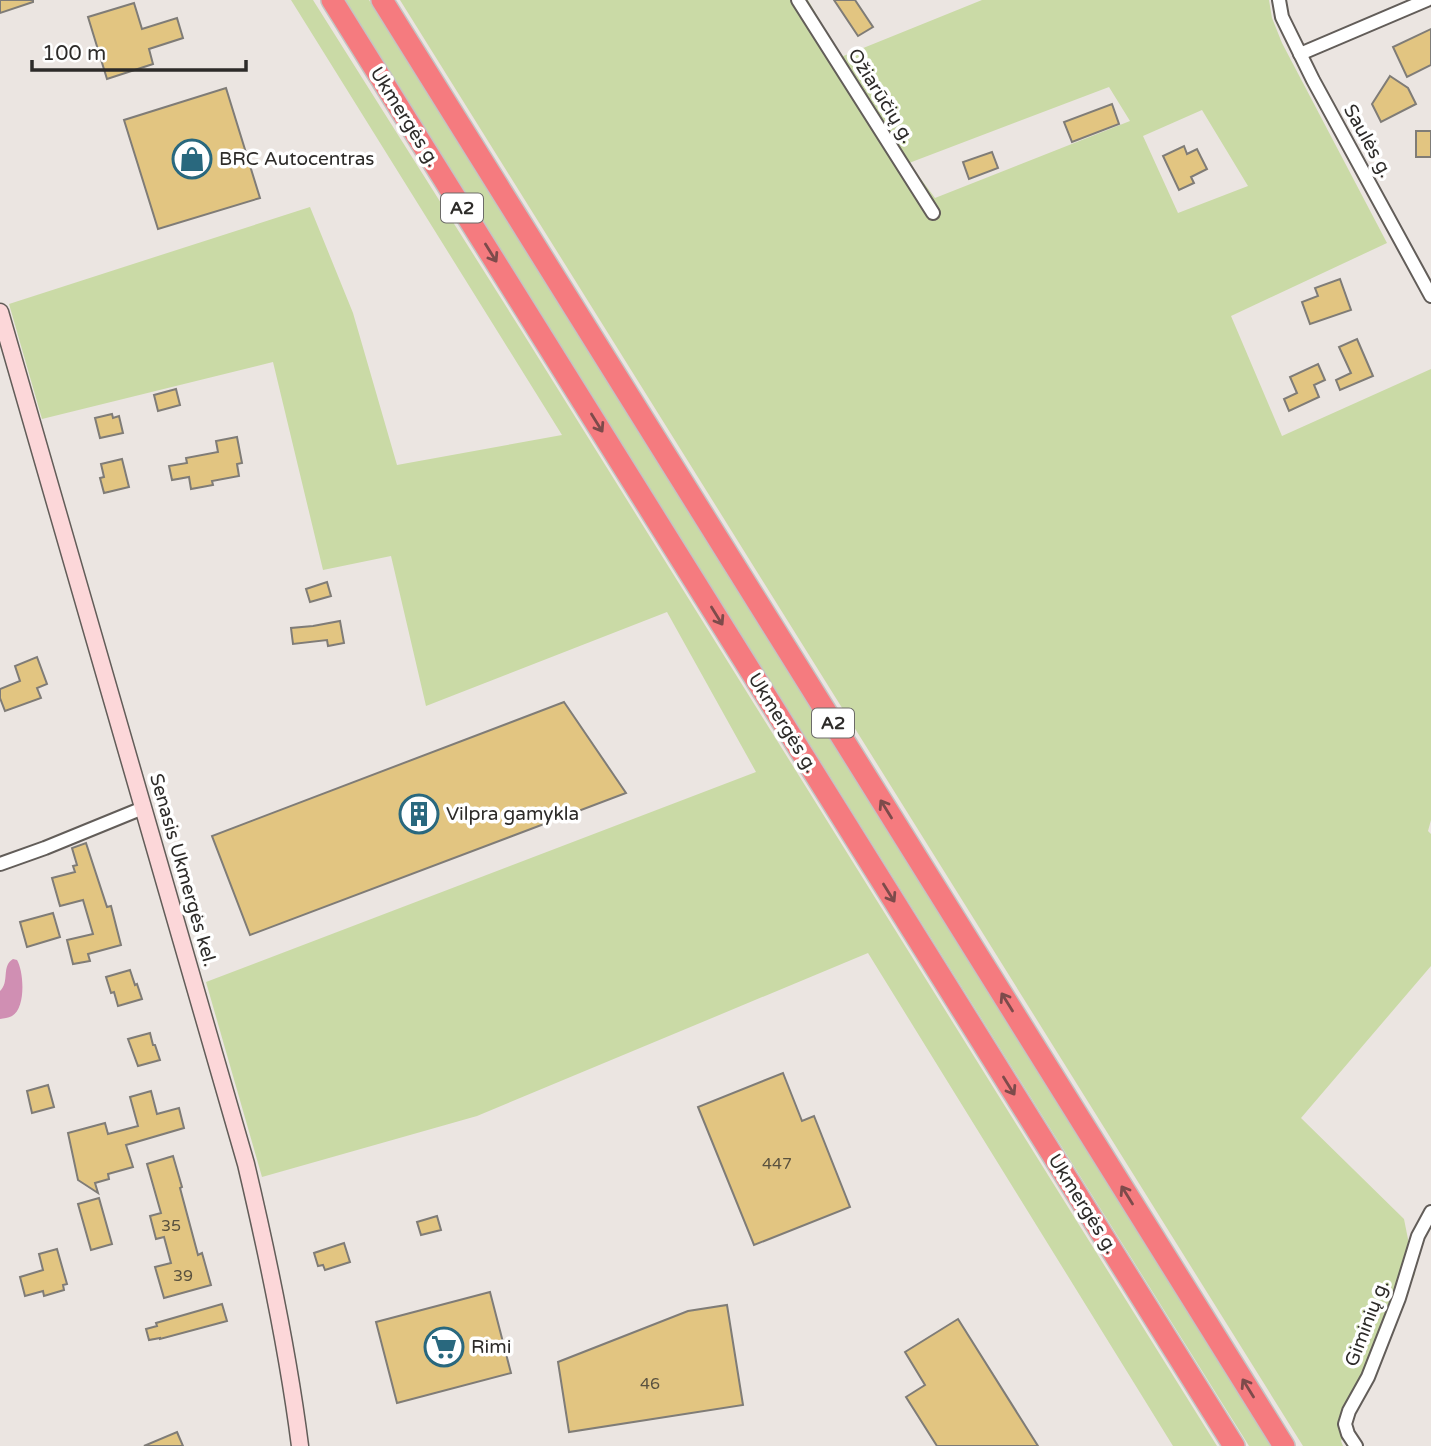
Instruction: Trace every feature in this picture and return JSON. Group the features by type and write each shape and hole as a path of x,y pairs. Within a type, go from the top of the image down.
{"highway":[{"name":"A2","path":"382,0 1284,1446"},
{"name":"Ukmergės g.","path":"332,2 1234,1446"}],"main road":[{"name":"Senasis Ukmergės kel.","path":"0,312 249,1175 267,1249 283,1334 300,1446"}],"street":[{"name":"Ožiarūčių g.","path":"798,0 933,213"},
{"name":"Saulės g.","path":"1279,0 1282,17 1300,54 1431,296"},
{"path":"1300,54 1427,0"},
{"path":"0,864 144,808"},
{"name":"Giminių g.","path":"1356,1446 1345,1424 1349,1411 1368,1377 1399,1298 1418,1236 1431,1212"}],"green space":[{"path":"291,0 313,0 1217,1446 1173,1446 868,953 477,1116 262,1177 206,982 756,772 667,612 426,706 391,556 323,570 273,362 42,419 9,304 310,207 353,313 397,465 562,435"},
{"path":"344,0 369,0 1272,1446 1249,1446"},
{"path":"400,0 808,0 841,57 982,0 1269,0 1272,18 1282,43 1387,243 1231,316 1282,436 1431,369 1431,820 1428,831 1431,834 1431,966 1301,1118 1404,1219 1415,1274 1341,1441 1343,1446 1303,1446","holes":["1109,87 1130,121 935,198 909,163","1202,110 1248,186 1178,213 1143,136"]}],"shaded area":[{"path":"13,959 17,960 21,973 22,998 17,1012 0,1019 0,991 5,983 7,966"}],"building":[{"path":"0,0 33,0 33,2 0,13"},
{"path":"834,0 855,0 873,27 858,36"},
{"path":"134,3 142,29 177,18 183,38 149,49 153,64 107,79 88,17"},
{"path":"1431,29 1431,65 1407,77 1393,47"},
{"path":"1390,76 1408,88 1416,104 1381,122 1372,104"},
{"name":"BRC Autocentras","path":"226,88 260,198 158,229 124,120"},
{"path":"1112,104 1119,124 1072,142 1064,122"},
{"path":"1416,131 1431,131 1431,157 1416,157"},
{"path":"1184,146 1187,154 1197,149 1207,169 1191,177 1194,183 1179,190 1163,156"},
{"path":"992,152 998,168 969,179 963,162"},
{"path":"1340,279 1351,310 1310,324 1302,302 1318,296 1315,288"},
{"path":"1357,339 1373,376 1340,390 1336,380 1351,373 1339,347"},
{"path":"1318,364 1325,380 1314,385 1319,397 1289,411 1284,399 1297,393 1290,377"},
{"path":"176,389 180,405 158,411 154,395"},
{"path":"112,414 113,418 119,416 123,433 100,438 95,418"},
{"path":"237,437 242,463 237,464 239,476 212,481 213,485 191,489 189,477 172,480 169,466 187,463 186,458 218,452 216,441"},
{"path":"122,459 129,487 104,493 100,478 104,477 101,464"},
{"path":"327,582 331,596 310,602 306,589"},
{"path":"340,621 344,643 328,646 327,640 293,644 291,628"},
{"path":"37,657 47,684 37,688 41,698 5,711 0,689 20,681 15,666"},
{"name":"Vilpra gamykla","path":"564,702 626,793 250,935 212,836"},
{"path":"86,843 107,907 111,906 121,945 88,954 90,961 73,964 67,940 93,934 83,900 60,906 52,878 75,872 73,866 77,865 72,848"},
{"path":"53,913 60,937 27,947 20,922"},
{"path":"130,970 142,999 118,1006 106,977"},
{"path":"150,1033 160,1060 138,1066 128,1039"},
{"path":"783,1073 802,1121 814,1116 850,1207 754,1245 698,1107"},
{"path":"48,1085 54,1107 32,1113 27,1091"},
{"path":"151,1091 157,1114 179,1108 184,1128 126,1145 133,1167 108,1174 109,1179 95,1183 98,1193 78,1180 68,1133 105,1123 108,1134 138,1126 130,1097"},
{"path":"173,1156 198,1255 202,1253 211,1285 164,1298 155,1267 171,1263 164,1237 156,1239 150,1216 161,1213 147,1164"},
{"path":"99,1198 112,1244 91,1250 78,1204"},
{"path":"437,1216 441,1230 421,1235 417,1222"},
{"path":"344,1243 350,1262 325,1270 323,1265 318,1266 314,1253"},
{"path":"57,1249 67,1284 63,1285 64,1290 44,1296 43,1291 25,1296 20,1277 43,1270 39,1254"},
{"name":"Rimi","path":"490,1292 511,1373 397,1403 376,1322"},
{"path":"222,1304 227,1321 149,1340 146,1329 157,1326 156,1323"},
{"path":"727,1305 743,1405 569,1432 558,1362 688,1311"},
{"path":"958,1319 1038,1446 937,1446 906,1397 925,1385 905,1352"},
{"path":"177,1432 183,1446 144,1446"}],"place":[{"name":"BRC Autocentras","path":"192,159"},
{"name":"Vilpra gamykla","path":"419,814"},
{"name":"Rimi","path":"444,1347"}]}
